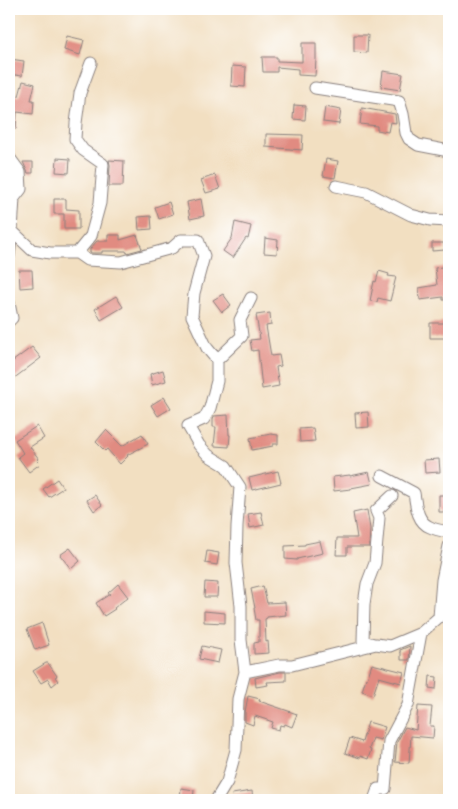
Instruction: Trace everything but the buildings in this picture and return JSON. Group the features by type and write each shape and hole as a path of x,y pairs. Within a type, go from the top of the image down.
{"street":[{"path":"77,253 91,236 101,193 103,164 83,150 75,139 80,93 91,63"},
{"path":"315,88 399,101 409,139 418,145 449,151"},
{"path":"9,157 20,172 21,189 14,198 9,256"},
{"path":"336,186 366,192 411,215 430,220 449,221"},
{"path":"12,231 32,250 50,253 77,253 87,260 121,262 172,248 181,240 198,240 204,256 194,293 192,316 207,348 217,360 218,381 210,408 204,419 188,426 199,445 208,455 226,466 240,487 236,563 245,672 238,699 236,750 227,782 216,800"},
{"path":"217,360 242,336 240,320 251,298"},
{"path":"9,303 12,318 9,321"},
{"path":"382,476 414,493 421,521 429,527 449,532"},
{"path":"392,496 376,511 379,518 375,563 367,584 364,604 363,641 390,646 421,633 439,617 442,580 449,546"},
{"path":"374,800 378,790 386,789 389,741 408,704 421,633"},
{"path":"245,672 279,665 292,665 376,644"}]}
